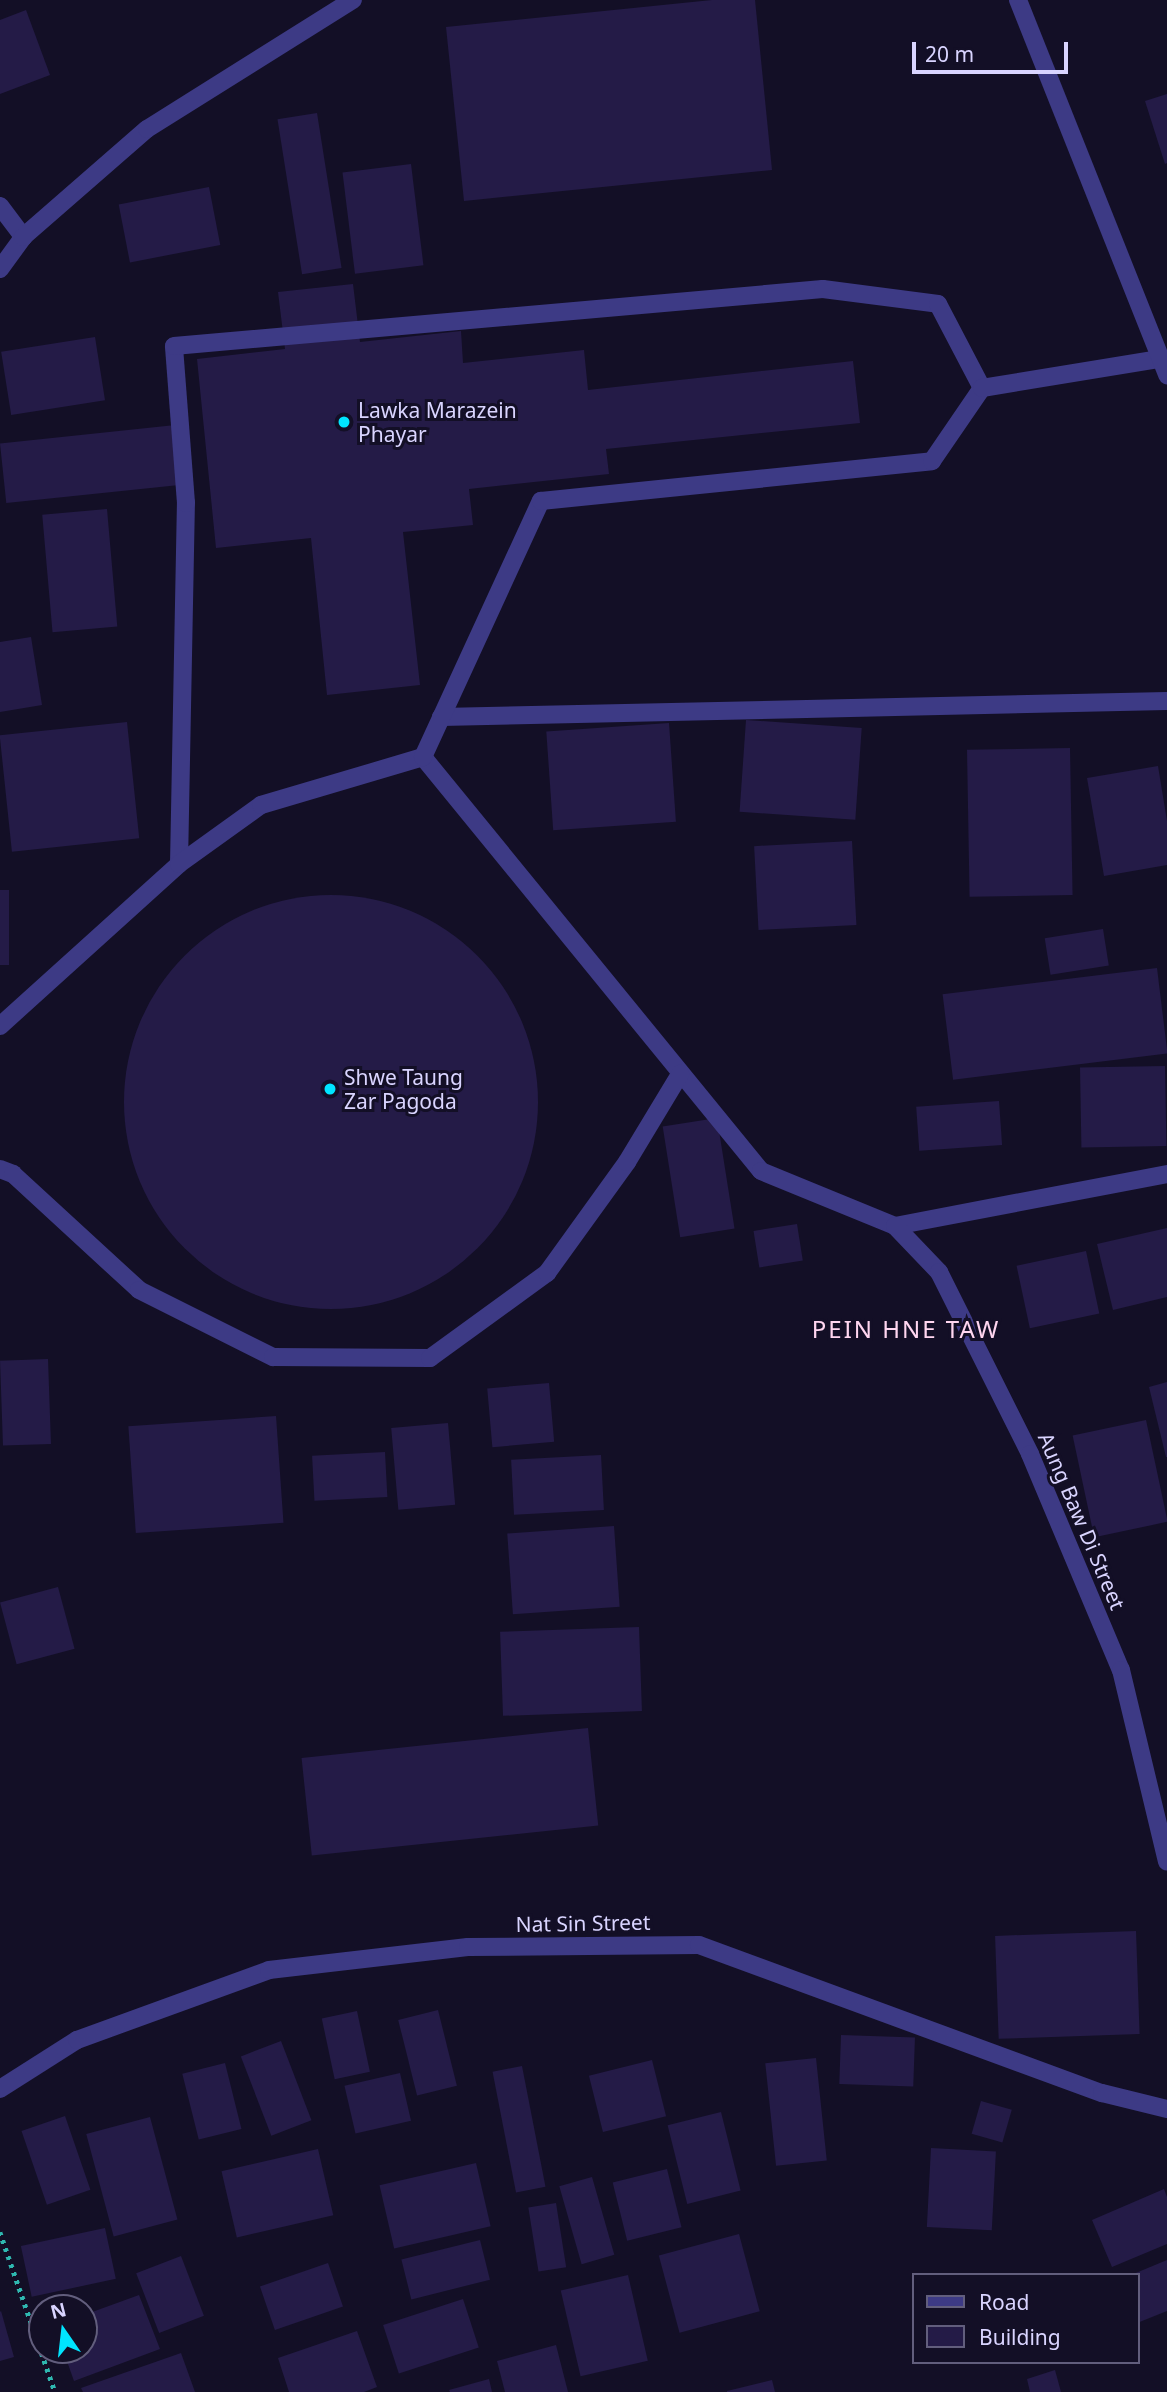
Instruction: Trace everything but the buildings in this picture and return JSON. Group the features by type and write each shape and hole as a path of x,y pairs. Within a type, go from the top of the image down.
{"street":[{"path":"0,270 23,237 147,129 353,0"},
{"path":"0,1026 179,864 261,805 423,757 541,501 932,461 982,388 1164,367 1018,0"},
{"path":"0,206 23,237"},
{"path":"179,864 186,503 174,346 823,289 938,304 982,388"},
{"path":"441,717 1167,701"},
{"path":"423,757 761,1171 895,1226 1167,1174"},
{"path":"0,1169 13,1174 139,1290 273,1357 430,1358 547,1273 627,1163 680,1074"},
{"name":"Aung Baw Di Street","path":"895,1226 939,1272 1041,1479 1121,1670 1167,1862"},
{"name":"Nat Sin Street","path":"0,2089 76,2040 269,1970 468,1947 699,1945 1102,2092 1167,2109"}],"path":[{"path":"0,2232 55,2392"}],"place":[{"name":"Lawka Marazein Phayar","path":"344,422"},
{"name":"Shwe Taung Zar Pagoda","path":"330,1089"}],"district":[{"name":"PEIN HNE TAW","path":"906,1329"}]}
